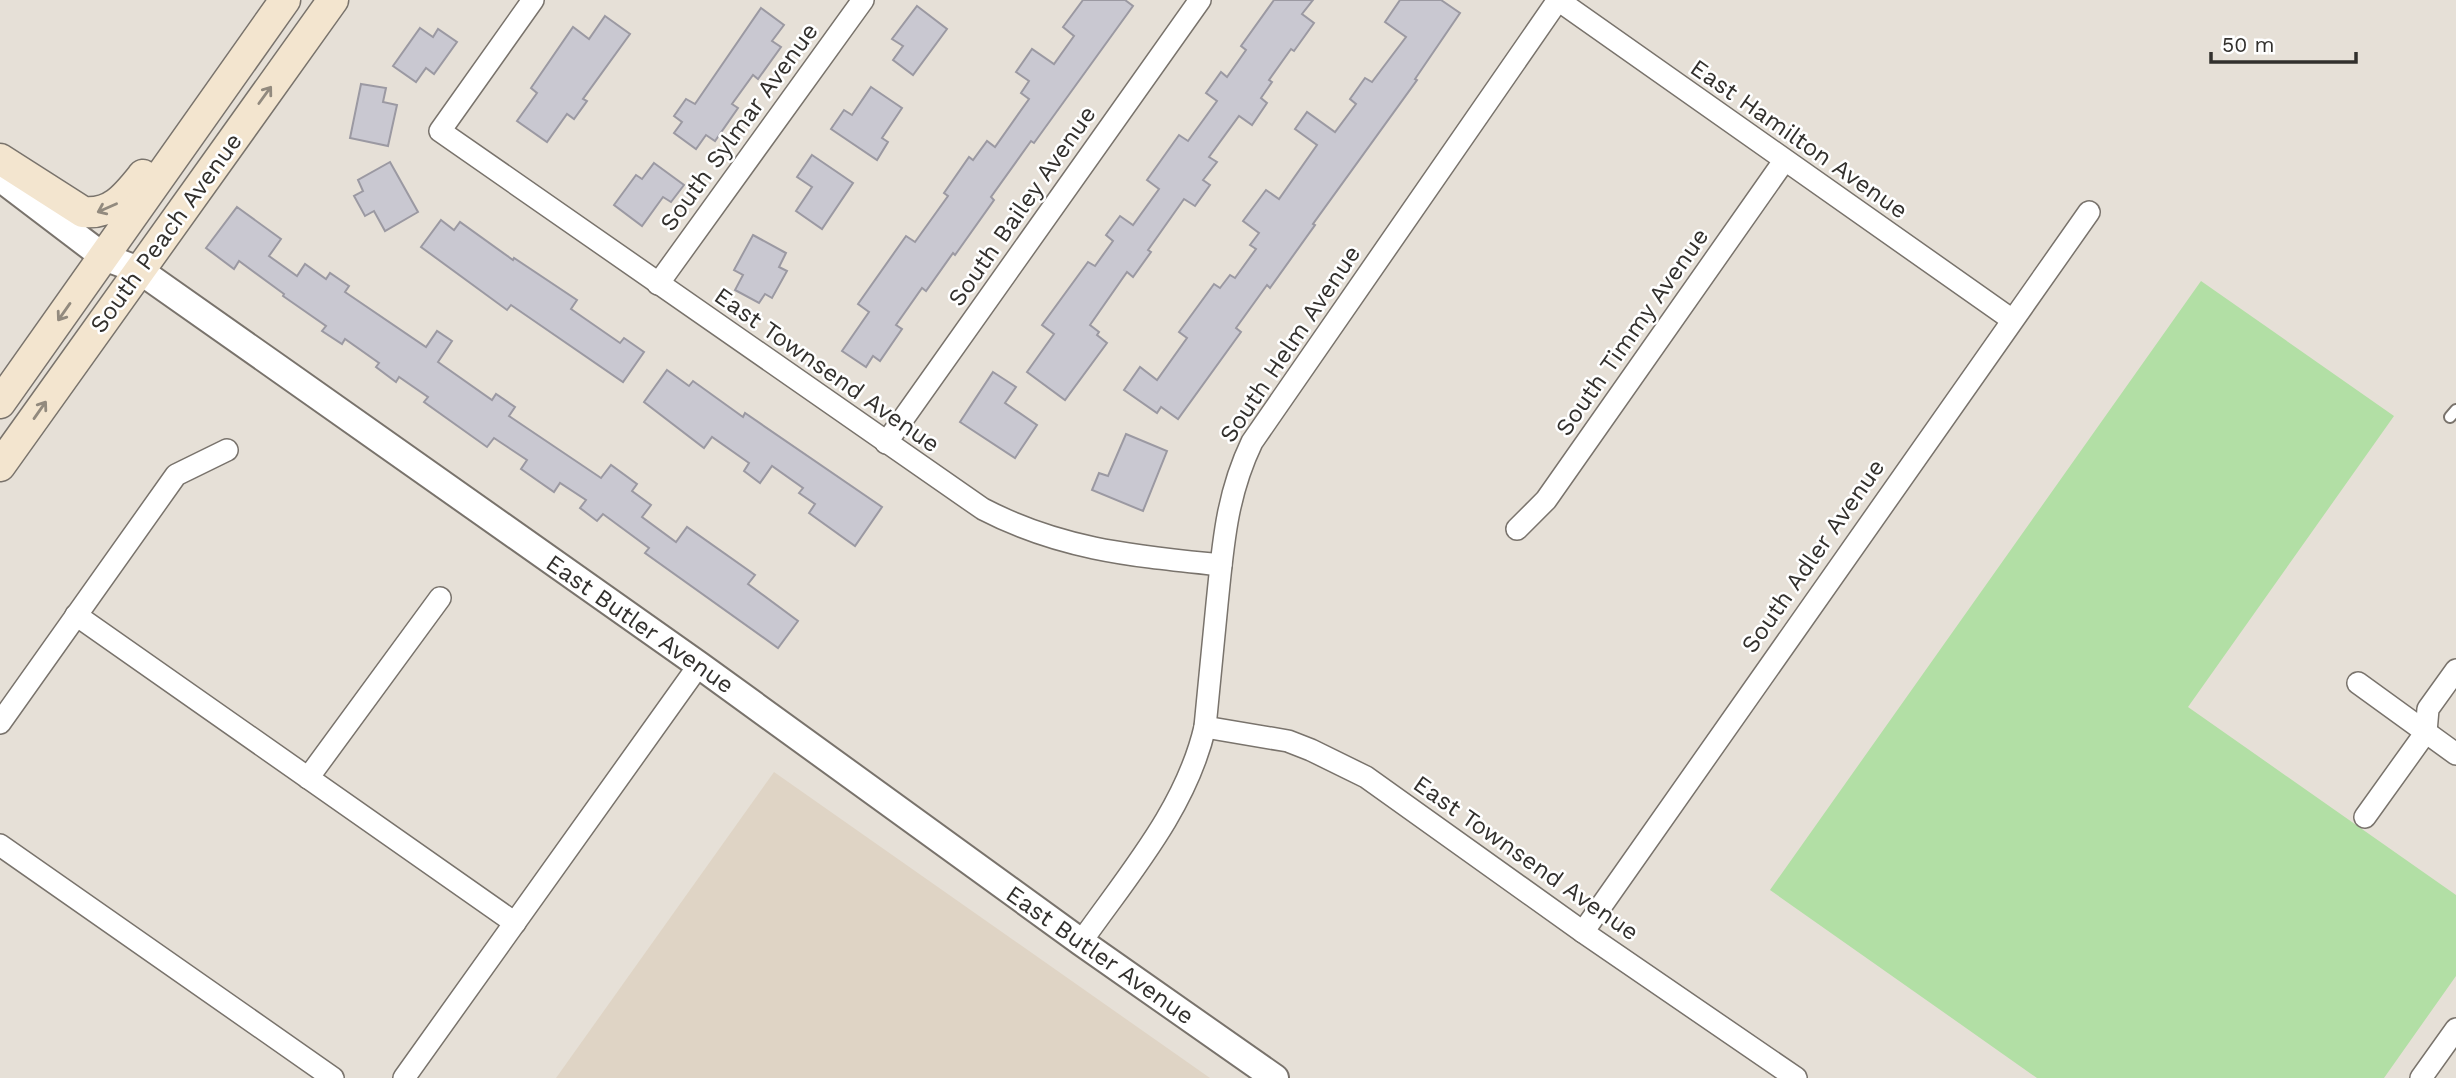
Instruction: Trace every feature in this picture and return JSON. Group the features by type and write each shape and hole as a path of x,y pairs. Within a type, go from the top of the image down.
{"main road":[{"name":"South Peach Avenue","path":"0,403 285,0"},
{"name":"South Peach Avenue","path":"0,466 333,0"},
{"path":"0,159 83,212 94,214 108,210 124,199 185,124 206,110"}],"street":[{"name":"East Townsend Avenue","path":"533,0 440,131 983,509 1039,534 1117,554 1221,565"},
{"name":"South Sylmar Avenue","path":"658,284 863,0"},
{"name":"South Bailey Avenue","path":"886,443 1200,0"},
{"name":"East Hamilton Avenue","path":"1558,0 2011,319"},
{"name":"South Helm Avenue","path":"1081,942 1171,812 1192,772 1205,727 1231,493 1252,442 1558,0"},
{"name":"South Timmy Avenue","path":"1517,529 1546,500 1784,161"},
{"name":"East Butler Avenue","path":"0,178 104,257 139,270 699,665 1081,942 1275,1078"},
{"name":"South Adler Avenue","path":"1583,932 2011,319 2089,212"},
{"path":"0,723 176,475 227,450"},
{"path":"308,778 440,598"},
{"path":"76,615 515,923"},
{"path":"404,1078 699,665"},
{"path":"2365,817 2426,732 2428,709 2456,670"},
{"path":"2358,683 2456,754"},
{"name":"East Townsend Avenue","path":"1205,727 1287,741 1339,762 1366,777 1583,932 1796,1078"},
{"path":"0,845 333,1078"},
{"path":"2421,1078 2456,1029"}],"shaded area":[{"path":"774,772 1210,1078 556,1078"}],"green space":[{"path":"2201,281 2394,416 2188,707 2456,895 2456,976 2384,1078 2037,1078 1770,890"}],"building":[{"path":"1083,0 1125,0 1133,6 1034,143 1031,141 991,197 994,200 955,255 953,253 926,291 922,288 896,325 902,329 880,361 873,356 866,367 842,351 869,312 858,304 906,236 915,242 948,196 944,193 969,157 973,160 987,141 995,147 1029,99 1021,93 1029,81 1016,72 1032,49 1054,64 1074,36 1063,27"},
{"path":"1274,0 1313,0 1302,14 1314,23 1269,80 1272,82 1261,98 1267,103 1252,125 1239,116 1209,157 1217,162 1203,180 1210,185 1195,206 1184,199 1148,250 1151,252 1133,277 1127,272 1090,325 1107,343 1065,400 1027,372 1054,334 1042,325 1088,262 1095,266 1113,241 1106,235 1120,216 1133,225 1159,189 1147,180 1179,135 1188,141 1217,101 1206,93 1221,72 1227,77 1246,50 1241,46"},
{"path":"1400,0 1441,0 1460,13 1415,79 1417,80 1313,224 1315,225 1270,288 1267,285 1236,328 1241,332 1178,419 1161,407 1157,413 1124,390 1140,367 1157,380 1187,338 1179,332 1214,284 1220,288 1230,275 1235,278 1256,249 1250,245 1259,233 1243,221 1266,190 1279,199 1317,145 1295,129 1307,112 1335,132 1356,104 1350,99 1365,78 1372,82 1406,37 1385,22"},
{"path":"917,6 947,29 913,75 893,60 903,46 892,39"},
{"path":"761,8 784,25 772,41 781,47 758,79 753,75 732,104 738,108 715,141 706,135 696,149 674,133 682,122 674,116 686,99 695,104"},
{"path":"605,16 630,34 583,99 587,101 574,119 567,114 547,142 517,121 537,93 531,88 573,27 589,39"},
{"path":"420,28 433,37 438,29 457,42 434,74 426,68 416,82 393,66"},
{"path":"361,84 386,88 383,102 397,105 388,146 350,138"},
{"path":"871,87 902,108 882,138 888,142 877,160 831,129 844,110 852,115"},
{"path":"812,155 853,183 822,229 796,211 812,187 797,177"},
{"path":"390,162 418,212 385,231 374,211 365,216 354,196 363,191 358,180"},
{"path":"654,163 684,185 671,202 663,197 642,226 614,205 636,175 642,179"},
{"path":"237,207 281,239 269,256 297,276 305,264 326,279 330,273 349,286 345,292 426,347 437,331 452,341 438,362 492,400 496,394 515,407 509,416 601,478 611,465 637,484 632,491 651,505 642,517 676,542 687,527 755,575 748,584 798,621 778,648 645,553 649,548 603,514 597,521 580,508 586,500 560,483 554,492 521,469 527,460 494,438 487,447 424,402 428,397 399,377 396,382 376,367 379,363 345,339 342,344 322,331 326,326 239,261 234,269 206,248"},
{"path":"441,220 454,230 460,222 513,260 514,258 577,300 571,309 620,343 624,338 644,352 623,382 511,305 507,310 421,247"},
{"path":"753,235 786,253 779,267 787,271 772,298 765,294 759,303 735,290 743,275 734,270"},
{"path":"667,370 689,386 693,381 743,417 745,413 882,507 855,546 809,513 815,504 799,493 803,488 772,466 760,483 744,471 749,463 712,437 704,448 644,402"},
{"path":"993,372 1016,387 1005,403 1037,425 1015,458 960,422"},
{"path":"1126,434 1167,451 1143,511 1092,490 1099,473 1108,476"}]}
